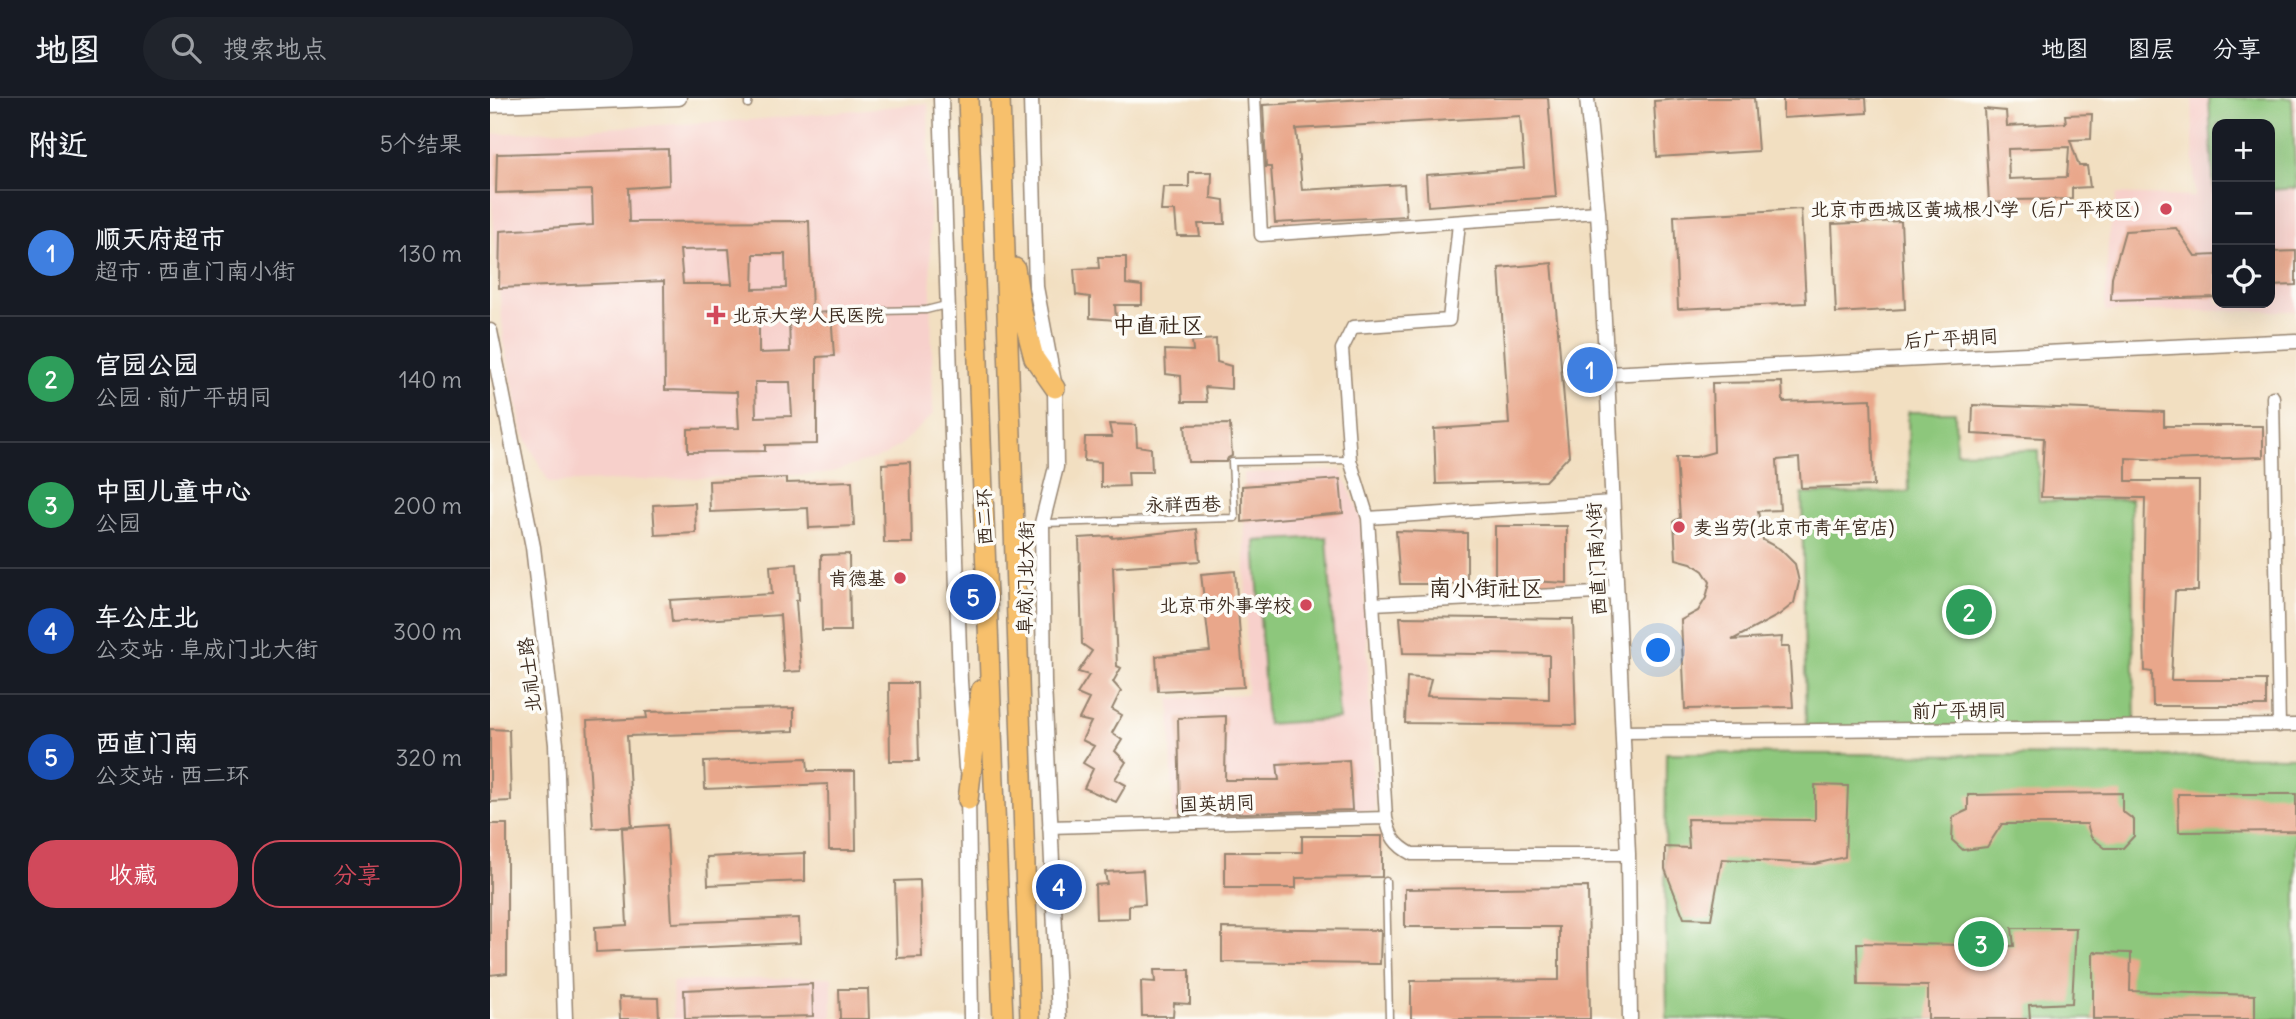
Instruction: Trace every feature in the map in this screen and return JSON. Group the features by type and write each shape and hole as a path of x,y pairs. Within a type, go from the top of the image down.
{"highway":[{"name":"西二环","path":"968,98 1003,1019"},
{"name":"西二环","path":"1000,102 1030,1019"},
{"path":"1003,235 1016,271 1021,308 1034,358 1055,388"},
{"path":"968,800 989,630"}],"street":[{"path":"490,105 679,98"},
{"path":"941,98 960,681 968,800 971,1019"},
{"name":"阜成门北大街","path":"1031,98 1036,287 1055,388 1056,467 1042,523 1044,683 1059,1019"},
{"path":"1254,98 1261,235 1598,212"},
{"name":"西直门南小街","path":"1587,98 1598,212 1607,374 1628,854 1630,1019"},
{"path":"1459,223 1449,320 1353,327 1342,349 1350,460 1368,517 1386,818 1391,837 1401,848 1412,854 1628,854"},
{"name":"北礼士路","path":"490,331 534,547 555,730 565,1019"},
{"name":"后广平胡同","path":"1607,374 2296,341"},
{"path":"2273,397 2279,726"},
{"path":"1368,517 1612,502"},
{"path":"1373,604 1617,592"},
{"name":"前广平胡同","path":"1622,732 2296,725"},
{"name":"国英胡同","path":"1049,827 1386,818"}],"lane":[{"path":"879,311 926,310 948,304"},
{"name":"永祥西巷","path":"1042,523 1235,519 1232,462 1350,460"},
{"path":"1386,881 1389,1019"}],"shaded area":[{"name":"北京市西城区黄城根小学（后广平校区）","path":"2192,98 2296,98 2296,311 2105,311 2108,242 2117,194 2195,197"},
{"name":"北京大学人民医院","path":"928,103 933,414 903,443 886,455 825,474 549,483 523,433 504,342 490,185 490,134 752,120"},
{"name":"北京市外事学校","path":"1341,470 1361,516 1375,811 1173,819 1170,699 1247,694 1244,473"},
{"path":"832,977 832,1019 673,1019 672,982"}],"green space":[{"path":"2209,98 2292,98 2296,188 2275,190 2275,119 2212,119 2212,155"},
{"path":"1908,412 1955,412 1956,452 2038,450 2039,501 2131,499 2135,724 1806,729 1802,494 1909,492"},
{"path":"1327,537 1339,719 1267,724 1255,541"},
{"path":"1666,753 2296,757 2296,1019 1667,1019"}],"building":[{"path":"1383,98 1548,98 1556,197 1428,206 1426,175 1524,168 1520,116 1296,129 1302,190 1404,184 1406,216 1275,223 1271,167 1266,167 1263,105"},
{"path":"1754,98 1758,151 1657,157 1654,101"},
{"path":"1783,98 1866,98 1867,113 1783,118"},
{"path":"1984,109 2006,111 2007,126 2066,123 2065,115 2092,114 2091,139 2070,140 2079,166 2087,166 2090,187 2072,188 2072,199 1989,203","holes":["2069,147 2067,177 2009,179 2008,149"]},
{"path":"668,149 669,185 628,188 629,222 809,221 812,313 831,312 834,356 817,357 817,444 765,445 765,451 688,452 688,429 739,428 737,392 665,390 664,281 499,288 500,231 593,225 592,190 496,193 497,154","holes":["729,249 732,284 683,284 680,250","754,254 785,254 786,288 753,289","789,318 790,352 759,353 759,319","755,382 790,382 792,416 756,417"]},
{"path":"1189,172 1212,172 1211,198 1224,200 1225,224 1198,224 1200,236 1177,236 1175,211 1161,211 1163,187 1189,187"},
{"path":"1801,209 1806,303 1678,309 1674,216"},
{"path":"1901,221 1905,309 1836,313 1832,224"},
{"path":"2176,228 2195,256 2212,255 2212,297 2111,300 2112,277 2125,231"},
{"path":"2296,251 2296,285 2275,286 2275,252"},
{"path":"1098,257 1126,257 1126,284 1142,286 1142,305 1115,305 1116,320 1090,318 1090,297 1076,295 1074,269 1099,268"},
{"path":"1552,263 1569,456 1545,481 1436,484 1434,429 1509,424 1499,268"},
{"path":"1216,339 1217,362 1231,366 1231,389 1205,387 1207,402 1182,402 1181,376 1166,374 1165,350 1193,351 1192,341"},
{"path":"1782,382 1783,402 1871,399 1874,486 1801,488 1799,458 1777,460 1780,510 1758,511 1763,540 1780,549 1795,564 1799,582 1794,603 1779,615 1732,640 1782,637 1781,647 1789,647 1793,707 1685,709 1681,620 1698,611 1706,598 1710,582 1703,571 1691,563 1676,559 1674,521 1680,518 1676,457 1696,457 1714,452 1712,383"},
{"path":"1973,405 2164,412 2164,426 2263,426 2263,457 2164,460 2126,458 2126,481 2199,481 2198,591 2175,591 2171,680 2266,680 2266,706 2153,706 2152,672 2145,671 2145,498 2041,497 2044,438 1972,434"},
{"path":"1109,424 1136,425 1137,446 1151,448 1152,472 1128,472 1129,486 1101,487 1101,462 1084,461 1085,437 1112,437"},
{"path":"1230,424 1232,456 1226,462 1188,462 1185,425"},
{"path":"910,462 912,543 884,543 882,464"},
{"path":"786,478 786,483 852,481 854,526 809,528 808,508 710,512 709,481"},
{"path":"1340,479 1343,513 1242,522 1242,486"},
{"path":"695,503 696,533 655,535 653,505"},
{"path":"1495,526 1567,526 1567,583 1495,579"},
{"path":"1197,529 1200,561 1113,567 1117,666 1121,668 1113,682 1121,691 1112,709 1122,715 1112,733 1122,740 1115,751 1126,762 1115,779 1126,785 1116,802 1084,788 1093,769 1083,763 1094,746 1082,740 1091,722 1079,719 1089,699 1077,694 1089,675 1078,672 1092,651 1082,644 1079,538 1112,538"},
{"path":"1396,531 1467,533 1467,584 1400,584"},
{"path":"849,554 850,631 822,631 821,555"},
{"path":"797,564 799,600 796,601 801,671 784,672 780,615 672,622 670,600 772,594 770,566"},
{"path":"1235,571 1244,687 1158,691 1156,656 1210,651 1201,574"},
{"path":"1400,617 1573,619 1576,725 1405,723 1407,677 1431,679 1427,696 1549,699 1549,655 1403,653"},
{"path":"889,683 917,683 919,761 890,761"},
{"path":"794,708 794,731 627,736 632,826 593,828 587,721 647,718 646,712"},
{"path":"1226,716 1225,780 1279,780 1277,764 1349,760 1352,810 1180,815 1178,718"},
{"path":"490,729 509,730 511,801 490,802"},
{"path":"807,758 808,771 855,771 856,850 829,850 828,784 705,789 704,762"},
{"path":"1815,785 1848,786 1845,857 1815,864 1722,859 1711,919 1684,918 1665,869 1665,847 1689,848 1687,819 1815,820"},
{"path":"2122,793 2122,811 2134,820 2134,836 2123,848 2105,848 2091,837 2087,824 2002,824 1987,847 1963,850 1952,840 1953,817 1968,810 1968,795"},
{"path":"2178,794 2296,794 2296,831 2179,832"},
{"path":"490,824 507,824 507,973 490,975"},
{"path":"667,825 672,923 799,918 800,943 596,952 595,927 627,925 622,828"},
{"path":"1302,836 1382,836 1382,877 1296,878 1296,888 1225,888 1225,852 1302,852"},
{"path":"805,853 805,881 708,885 707,857"},
{"path":"1143,870 1145,904 1129,905 1129,918 1096,919 1095,885 1107,884 1105,872"},
{"path":"920,880 922,957 897,958 895,881"},
{"path":"1588,887 1590,1019 1411,1019 1411,981 1559,980 1559,927 1405,927 1405,889"},
{"path":"1222,928 1381,930 1380,964 1222,962"},
{"path":"2012,928 2076,928 2072,1003 2029,1005 2030,1019 1928,1019 1928,986 1858,985 1857,943 2014,946"},
{"path":"2093,952 2131,953 2130,991 2255,995 2255,1019 2093,1019"},
{"path":"1154,970 1190,970 1190,1004 1174,1003 1173,1016 1142,1016 1141,981 1155,982"},
{"path":"812,984 813,1016 685,1019 684,990"},
{"path":"839,989 868,989 869,1019 840,1019"},
{"path":"619,997 658,998 659,1019 620,1019"}],"place":[{"name":"北京市西城区黄城根小学（后广平校区）","path":"2166,209"},
{"name":"北京大学人民医院","path":"716,315"},
{"name":"顺天府超市","path":"1590,370"},
{"name":"麦当劳(北京市青年宫店)","path":"1679,527"},
{"name":"肯德基","path":"900,578"},
{"name":"西直门南","path":"973,597"},
{"name":"北京市外事学校","path":"1306,605"},
{"name":"官园公园","path":"1969,612"},
{"name":"车公庄北","path":"1059,887"},
{"name":"中国儿童中心","path":"1981,944"}],"district":[{"name":"中直社区","path":"1158,324"},
{"name":"南小街社区","path":"1486,587"}]}
